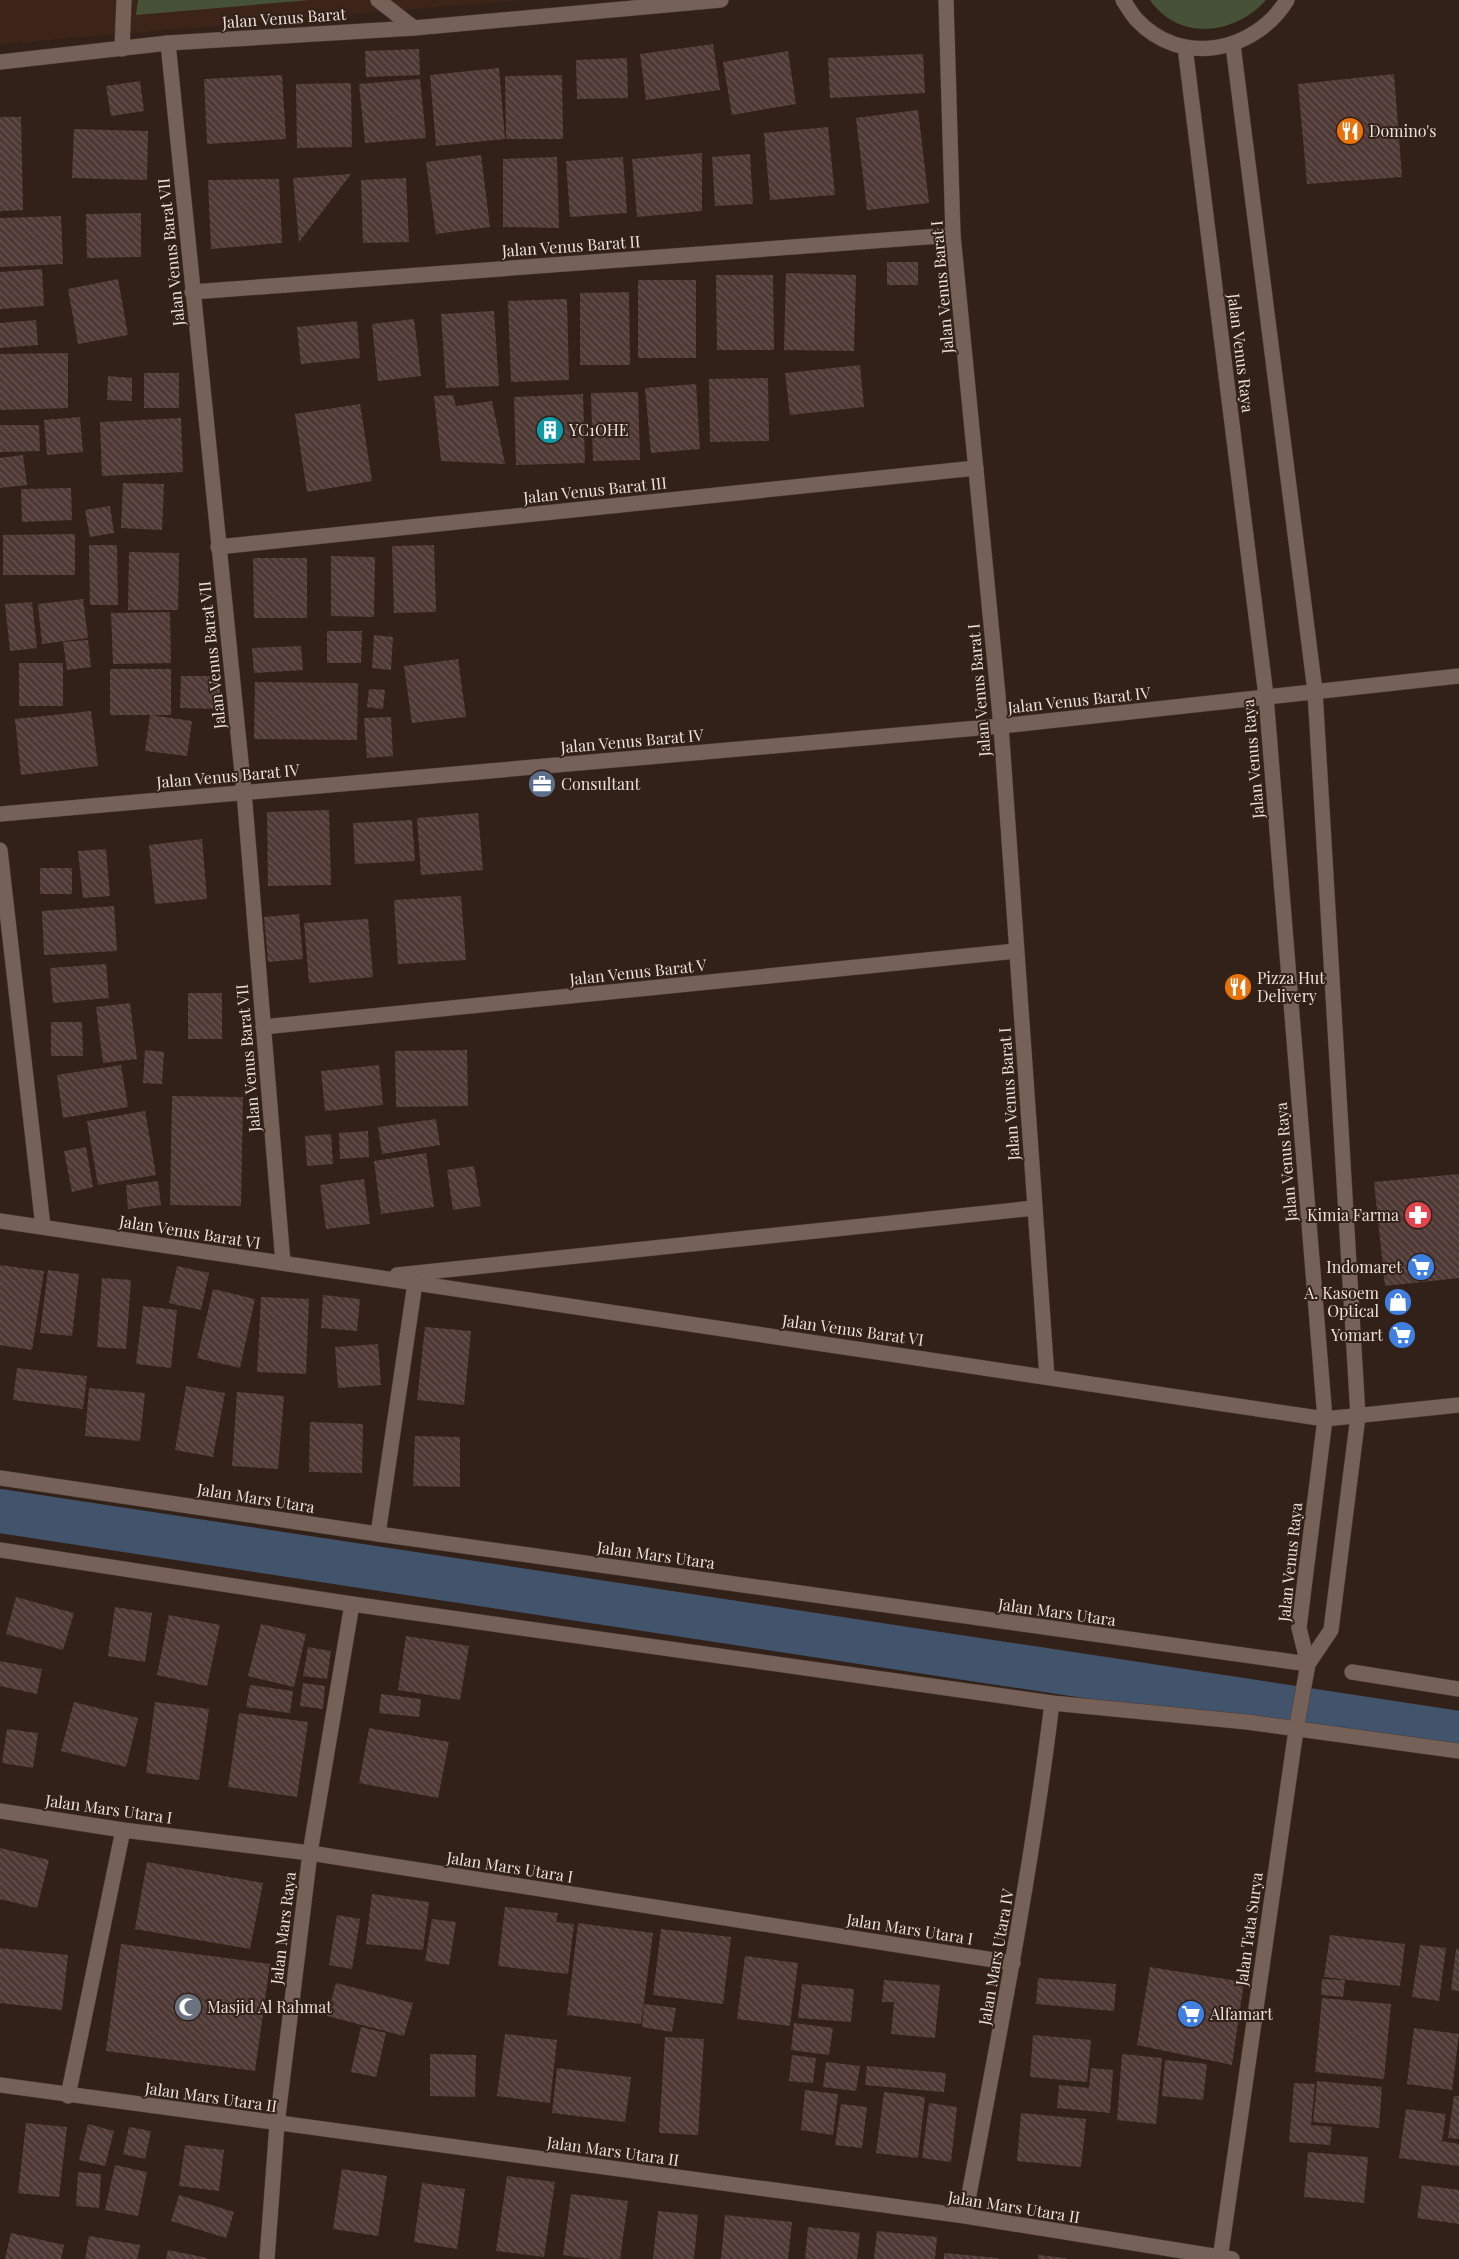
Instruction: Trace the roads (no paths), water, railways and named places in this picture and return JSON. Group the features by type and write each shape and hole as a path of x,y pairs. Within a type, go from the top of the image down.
{"street":[{"path":"122,49 124,0"},
{"path":"378,0 414,28"},
{"name":"Jalan Venus Barat","path":"0,62 168,43 414,28 721,0"},
{"name":"Jalan Venus Barat I","path":"946,0 953,235 1001,726 1047,1377"},
{"path":"1123,0 1137,19 1158,36 1185,47 1210,49 1234,45 1257,33 1278,15 1287,0"},
{"name":"Jalan Venus Barat VII","path":"168,43 244,792 283,1263"},
{"name":"Jalan Venus Raya","path":"1234,45 1315,691 1358,1416 1331,1630 1308,1664"},
{"name":"Jalan Venus Raya","path":"1185,47 1266,696 1325,1419 1299,1628 1308,1664"},
{"name":"Jalan Venus Barat II","path":"192,292 953,235"},
{"name":"Jalan Venus Barat III","path":"218,547 976,468"},
{"name":"Jalan Venus Barat IV","path":"0,814 1001,726 1459,676"},
{"path":"0,850 43,1227"},
{"name":"Jalan Venus Barat V","path":"262,1027 1016,951"},
{"name":"Jalan Venus Barat VI","path":"375,1277 1034,1208"},
{"name":"Jalan Venus Barat VI","path":"0,1221 1325,1419 1459,1405"},
{"path":"378,1534 415,1283"},
{"name":"Jalan Mars Utara","path":"0,1478 378,1534 1308,1664"},
{"path":"0,1550 352,1604 1052,1703 1247,1722 1459,1752"},
{"name":"Jalan Mars Raya","path":"267,2259 277,2124 310,1854 352,1604"},
{"name":"Jalan Tata Surya","path":"1224,2258 1296,1730 1308,1664"},
{"path":"1352,1672 1459,1689"},
{"name":"Jalan Mars Utara IV","path":"965,2216 1013,1963 1040,1798 1052,1703"},
{"name":"Jalan Mars Utara I","path":"0,1811 124,1830 310,1854 1013,1963"},
{"path":"68,2096 124,1830"},
{"name":"Jalan Mars Utara II","path":"0,2085 68,2096 965,2216 1224,2258"}],"waterway":[{"path":"0,1511 1459,1733"}],"place":[{"name":"Domino's","path":"1350,131"},
{"name":"YC1OHE","path":"550,430"},
{"name":"Consultant","path":"542,784"},
{"name":"Pizza Hut Delivery","path":"1238,987"},
{"name":"Kimia Farma","path":"1418,1215"},
{"name":"Indomaret","path":"1421,1267"},
{"name":"A. Kasoem Optical","path":"1398,1302"},
{"name":"Yomart","path":"1402,1335"},
{"name":"Masjid Al Rahmat","path":"188,2007"},
{"name":"Alfamart","path":"1191,2014"}]}
